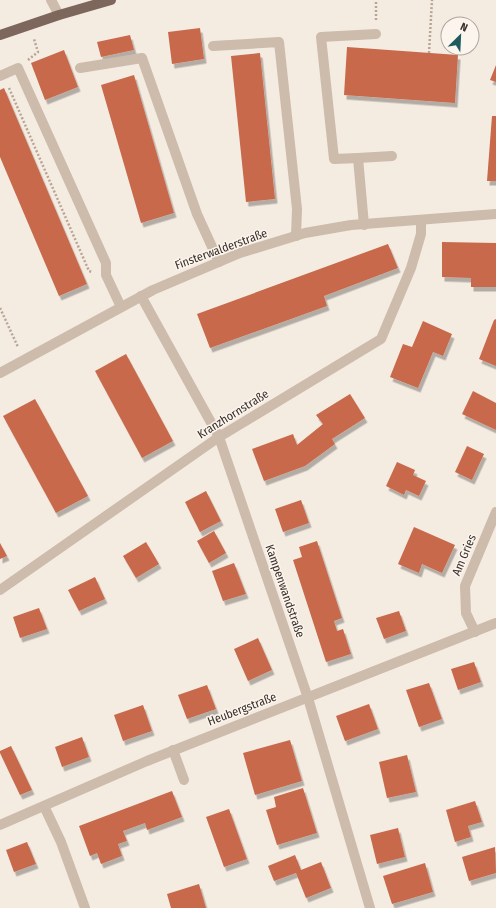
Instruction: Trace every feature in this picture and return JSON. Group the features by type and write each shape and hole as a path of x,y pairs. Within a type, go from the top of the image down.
{"main road":[{"path":"0,35 59,15 111,0"}],"street":[{"path":"51,0 59,15"},
{"path":"376,34 321,37 334,159 392,156"},
{"path":"213,46 279,42 297,208 296,236"},
{"path":"80,68 142,58 197,214 219,262"},
{"path":"1,75 18,68 106,263 106,275 121,307"},
{"path":"358,158 364,224"},
{"name":"Finsterwalderstraße","path":"0,373 153,290 240,253 305,233 364,224 421,221 496,214"},
{"name":"Kranzhornstraße","path":"0,590 219,437 381,339 411,268 421,234 421,221"},
{"name":"Kampenwandstraße","path":"141,296 219,437 308,698 370,908"},
{"name":"Am Gries","path":"475,632 466,613 465,586 496,512"},
{"name":"Heubergstraße","path":"0,825 173,750 496,623"},
{"path":"173,750 184,780"},
{"path":"44,806 61,842 85,908"}],"path":[{"path":"429,53 432,0"},
{"path":"18,68 38,52 29,25"},
{"path":"1,75 89,271 106,275"},
{"path":"0,308 24,360"}],"building":[{"path":"200,28 204,59 172,64 168,32"},
{"path":"130,35 134,50 101,57 97,42"},
{"path":"347,47 440,54 440,56 458,56 455,103 344,95"},
{"path":"64,50 78,87 45,100 31,63"},
{"path":"260,53 275,199 246,202 231,56"},
{"path":"496,65 496,82 490,80"},
{"path":"134,75 174,213 141,223 101,85"},
{"path":"4,88 87,284 59,296 0,157 0,90"},
{"path":"492,116 496,116 496,181 487,181"},
{"path":"442,242 496,243 496,287 471,287 471,278 442,277"},
{"path":"388,244 398,268 324,296 327,306 210,348 197,314"},
{"path":"496,319 496,366 479,359 494,320"},
{"path":"423,321 452,334 443,356 433,352 418,388 390,377 403,344 412,347"},
{"path":"126,354 173,441 142,458 95,371"},
{"path":"473,391 496,403 496,430 462,414"},
{"path":"350,394 365,418 332,439 335,444 305,466 264,481 252,449 293,434 297,445 323,424 316,415"},
{"path":"35,399 88,496 56,513 3,416"},
{"path":"467,446 484,454 472,480 455,472"},
{"path":"397,462 415,470 413,475 426,481 419,496 406,490 404,495 386,486"},
{"path":"206,491 221,521 200,532 185,502"},
{"path":"301,500 309,523 283,532 275,509"},
{"path":"414,527 455,545 442,573 422,564 419,573 398,564"},
{"path":"214,531 226,553 209,563 197,541"},
{"path":"317,541 342,618 334,621 337,631 343,629 351,654 326,662 293,560 302,557 299,547"},
{"path":"146,542 159,564 136,578 123,556"},
{"path":"0,543 7,556 0,559"},
{"path":"234,563 246,594 223,601 212,571"},
{"path":"95,577 105,599 79,611 68,590"},
{"path":"39,608 47,629 20,638 13,617"},
{"path":"399,611 406,631 384,639 376,618"},
{"path":"258,638 272,670 248,681 234,649"},
{"path":"474,662 481,682 458,690 451,669"},
{"path":"429,683 442,719 419,727 406,690"},
{"path":"207,685 216,709 187,719 178,695"},
{"path":"369,704 378,729 345,741 336,716"},
{"path":"143,705 152,731 123,741 114,715"},
{"path":"82,737 89,757 62,767 55,747"},
{"path":"290,740 302,781 255,795 243,753"},
{"path":"11,746 32,790 20,795 0,753 0,751"},
{"path":"407,755 416,792 387,798 379,762"},
{"path":"303,788 317,833 277,845 266,810 276,807 274,797"},
{"path":"172,791 182,817 147,830 145,823 123,831 127,841 118,844 122,856 101,864 97,853 90,856 79,826"},
{"path":"475,801 482,822 468,826 471,837 455,842 446,810"},
{"path":"229,809 247,859 224,867 206,817"},
{"path":"398,828 405,857 377,864 370,835"},
{"path":"27,842 36,864 14,872 6,850"},
{"path":"495,847 496,873 469,881 462,857"},
{"path":"295,855 301,870 321,862 331,888 306,898 296,873 274,881 268,866"},
{"path":"425,863 433,892 392,904 383,876"},
{"path":"199,884 206,908 171,908 167,894"}]}
